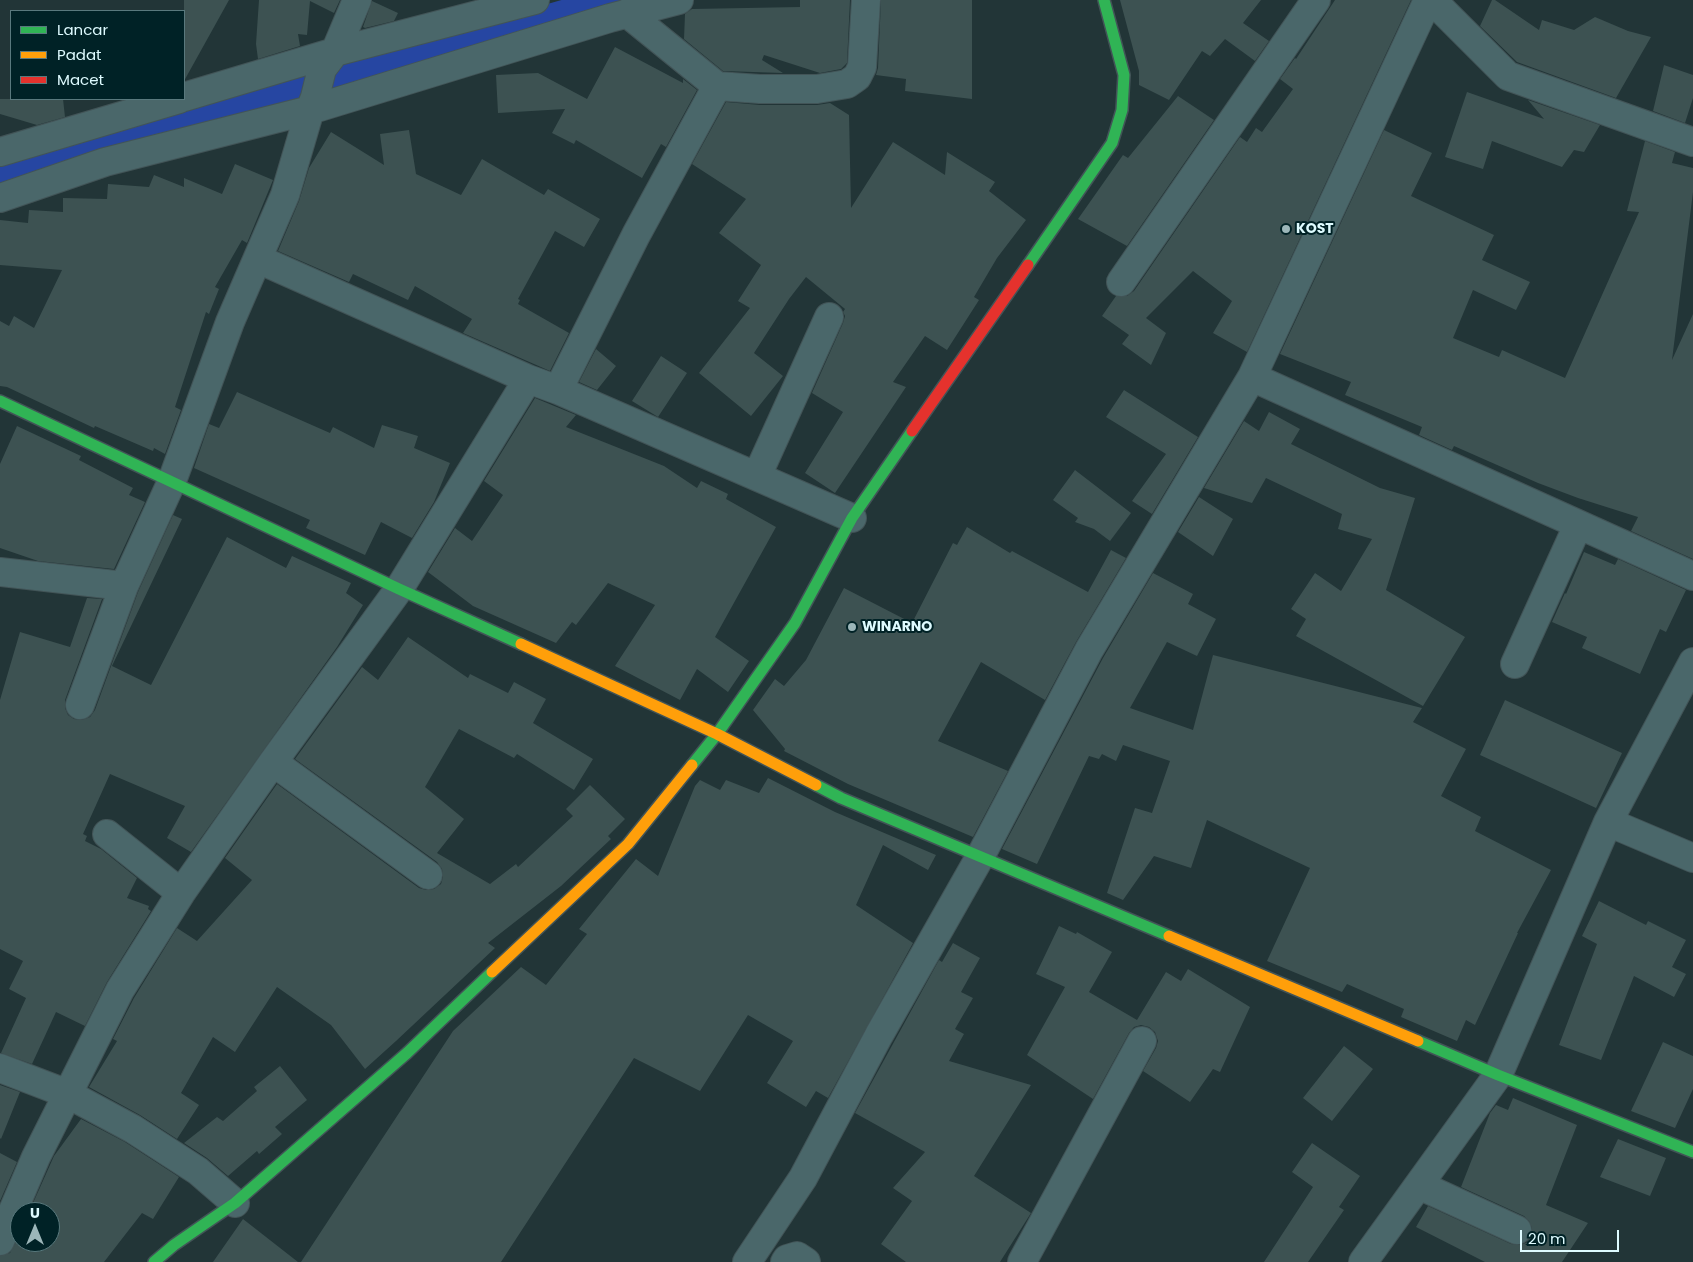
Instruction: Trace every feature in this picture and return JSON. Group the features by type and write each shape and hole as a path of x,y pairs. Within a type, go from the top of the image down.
{"street":[{"path":"80,705 124,586 172,481 230,322 286,195 312,104 328,60 357,0"},
{"path":"185,97 328,60 535,0"},
{"path":"0,198 106,162 679,0"},
{"path":"628,13 717,86 760,89 817,89 847,84 857,77 862,67 866,0"},
{"path":"154,1262 174,1245 235,1203 408,1053 628,844 717,734 795,623 852,518 1112,143 1122,110 1124,75 1104,0"},
{"path":"1121,282 1316,0"},
{"path":"747,1262 802,1178 879,1035 980,857 1089,650 1252,377 1428,0"},
{"path":"1432,0 1508,76 1693,142"},
{"path":"558,390 636,235 717,86"},
{"path":"0,152 176,100"},
{"path":"258,259 528,379 558,390 852,518"},
{"path":"757,476 829,317"},
{"path":"1252,377 1693,576"},
{"path":"0,1241 36,1157 120,990 181,893 273,762 399,589 528,379"},
{"path":"0,401 399,589 717,734 841,798 1498,1075 1693,1152"},
{"path":"1515,664 1578,525"},
{"path":"0,572 124,586"},
{"path":"1363,1262 1498,1075 1608,822 1693,662"},
{"path":"273,762 428,875"},
{"path":"1608,822 1693,858"},
{"path":"107,834 181,893"},
{"path":"1022,1262 1142,1041"},
{"path":"0,1068 68,1094 142,1134 198,1171 235,1203"},
{"path":"1419,1186 1517,1230"},
{"path":"785,1262 787,1259 796,1256 806,1262"}],"building":[{"path":"184,0 229,0 185,79 185,10"},
{"path":"259,0 340,0 334,13 310,1 307,35 298,34 300,46 258,59 256,44"},
{"path":"800,0 850,0 847,63 841,69 820,73 764,55 762,60 783,73 723,71 684,39 685,14 692,9 800,7"},
{"path":"881,0 972,0 972,99 905,91 906,79 876,75 878,68"},
{"path":"1120,0 1261,0 1243,23 1269,41 1255,61 1225,39 1210,56 1202,51 1169,100 1139,85 1139,71"},
{"path":"1335,0 1411,0 1247,352 1213,333 1232,301 1193,271 1146,318 1166,333 1151,365 1122,344 1129,335 1102,316 1116,296 1127,296 1134,291 1240,137 1247,142 1256,128 1262,132 1293,89 1280,79 1296,59"},
{"path":"1492,0 1495,0 1539,30 1542,20 1574,30 1595,17 1628,31 1651,37 1616,98 1517,62 1480,26"},
{"path":"372,1 398,13 394,21 363,27"},
{"path":"615,47 683,83 683,79 697,90 666,147 661,144 642,178 576,140 574,144 552,133 565,109 498,113 496,75 538,73 587,99"},
{"path":"1664,65 1693,75 1693,98 1685,123 1653,111"},
{"path":"1467,92 1544,119 1528,100 1600,125 1584,152 1574,150 1562,167 1492,141 1483,169 1445,157"},
{"path":"1178,96 1214,120 1127,246 1078,219 1123,155 1128,158"},
{"path":"0,99 63,100 65,117 37,125 0,114"},
{"path":"726,102 760,105 817,105 830,103 849,115 851,208 893,142 945,175 947,152 995,182 989,191 1026,220 997,258 974,297 979,300 947,350 925,336 893,382 906,387 835,493 805,473 843,412 812,393 843,323 845,316 843,312 845,309 806,277 789,299 754,353 783,376 751,416 699,373 750,308 738,301 761,265 719,233 746,199 692,164"},
{"path":"409,130 416,174 461,195 482,159 544,195 548,189 600,219 584,247 555,231 518,299 520,300 518,304 569,333 550,371 463,333 472,319 415,286 408,300 353,274 349,282 278,251 299,201 309,168 331,132 384,165 380,134"},
{"path":"1384,130 1432,153 1411,196 1494,235 1482,260 1530,282 1516,310 1473,290 1453,338 1499,357 1502,350 1565,378 1639,212 1627,211 1645,141 1675,152 1672,163 1693,168 1693,192 1672,360 1693,314 1693,559 1631,531 1638,517 1578,498 1538,483 1454,446 1452,450 1419,435 1422,427 1345,395 1351,382 1280,354"},
{"path":"235,164 273,180 247,243 242,240 215,287 219,289 209,314 206,312 175,407 181,410 165,454 154,448 153,451 95,426 94,428 7,387 0,386 0,321 9,326 14,316 34,328 62,270 0,265 0,220 28,223 29,210 63,212 63,198 107,199 108,184 149,187 154,175 184,187 184,178 222,194"},
{"path":"596,349 616,366 597,390 579,382"},
{"path":"661,356 687,373 658,417 632,401"},
{"path":"1124,390 1198,437 1152,514 1132,501 1166,454 1106,417"},
{"path":"237,392 330,433 333,427 374,448 382,425 418,436 414,448 450,463 434,502 412,538 381,522 365,555 306,528 310,520 194,468 209,424 219,428"},
{"path":"535,398 576,415 566,427 664,466 697,488 701,481 728,494 726,499 776,527 715,637 749,661 728,692 697,669 680,700 615,666 655,605 608,583 576,625 572,622 556,643 473,606 428,572 455,528 472,541 503,495 484,481"},
{"path":"1269,412 1300,429 1291,444 1380,488 1415,498 1386,590 1465,637 1423,706 1296,636 1306,619 1291,609 1315,573 1341,591 1372,539 1338,529 1342,514 1266,478 1252,503 1204,488 1244,421 1259,431"},
{"path":"17,426 81,456 79,460 133,488 129,495 145,502 114,569 38,561 0,548 0,464"},
{"path":"1075,470 1131,513 1110,541 1094,529 1075,522 1078,518 1053,500"},
{"path":"1199,497 1233,519 1213,556 1178,532"},
{"path":"173,515 182,519 112,666 151,685 227,537 286,568 292,556 351,583 346,593 363,605 337,647 191,852 167,838 185,806 110,774 83,834 87,836 85,841 101,849 137,878 127,898 149,906 148,909 151,911 107,982 85,1026 56,1012 32,1064 1,1053 26,998 9,989 23,961 0,949 0,700 20,632 70,647 87,598 102,599 65,700 65,708 68,715 74,719 82,720 90,717 95,710 138,592"},
{"path":"967,527 1010,553 1012,551 1088,592 1111,550 1126,558 1076,642 1045,700 981,662 938,741 1008,771 973,837 848,784 784,751 785,749 753,710 775,679 784,686 806,660 844,588 912,623 953,543 957,545"},
{"path":"1584,552 1615,565 1618,559 1686,590 1666,632 1660,629 1640,674 1582,648 1587,637 1552,622"},
{"path":"1153,573 1193,594 1188,604 1216,619 1197,656 1167,642 1130,708 1193,730 1213,655 1422,708 1413,722 1466,749 1441,796 1481,817 1475,831 1551,870 1517,933 1475,1025 1466,1020 1457,1041 1401,1017 1404,1009 1347,984 1342,992 1267,961 1310,868 1207,820 1191,868 1154,856 1123,900 1107,893 1135,808 1152,813 1170,761 1123,745 1116,761 1102,754 1099,759 1089,756 1037,864 1002,849 1103,658"},
{"path":"408,637 468,678 470,674 508,693 514,682 546,699 533,723 593,759 574,790 517,754 514,758 459,729 425,787 464,819 437,853 490,884 516,864 518,867 573,816 566,809 590,785 625,819 608,836 611,839 561,886 488,943 495,948 365,1069 331,1025 277,987 235,1052 213,1037 181,1093 199,1105 177,1139 140,1115 89,1087 117,1041 113,1039 134,998 177,928 197,941 252,880 225,858 277,784 419,888 426,890 434,889 441,884 443,877 442,869 437,862 295,759 362,667 378,680"},
{"path":"1505,700 1622,753 1596,808 1480,755"},
{"path":"768,778 835,812 936,855 928,870 883,845 856,905 913,943 828,1098 816,1091 806,1107 767,1083 793,1041 748,1015 700,1091 634,1058 501,1262 301,1262 453,1031 521,967 546,985 587,934 579,929 636,859 658,876 695,786 700,780 720,790 726,780 759,793"},
{"path":"1599,901 1646,925 1648,921 1686,940 1672,967 1686,974 1674,997 1634,976 1601,1060 1559,1045 1597,944 1582,936"},
{"path":"1059,926 1076,934 1077,932 1112,952 1089,992 1137,1020 1166,972 1181,981 1188,969 1250,1007 1220,1072 1213,1069 1190,1102 1143,1071 1158,1041 1155,1032 1149,1027 1141,1025 1134,1027 1129,1033 1093,1099 1027,1055 1065,987 1036,974"},
{"path":"953,943 980,958 961,992 973,998 955,1029 964,1034 949,1061 1031,1085 974,1176 1031,1213 1000,1262 906,1262 881,1244 912,1201 893,1188 925,1152 855,1113 939,960 942,962"},
{"path":"1663,1042 1693,1056 1693,1089 1675,1128 1631,1111"},
{"path":"1344,1046 1373,1069 1332,1121 1303,1098"},
{"path":"280,1066 307,1100 275,1127 282,1134 259,1154 257,1151 228,1176 207,1158 184,1143 217,1117 223,1121 257,1091 254,1087"},
{"path":"0,1085 20,1092 1,1139 0,1138"},
{"path":"1513,1098 1577,1125 1546,1205 1588,1223 1562,1262 1485,1262 1416,1227 1428,1206 1511,1244 1519,1245 1526,1243 1531,1237 1532,1228 1524,1216 1461,1187 1490,1113 1496,1105 1508,1110"},
{"path":"81,1119 125,1142 179,1177 153,1219 142,1213 104,1262 0,1262 0,1256 11,1252 60,1252 60,1202 33,1202 54,1156"},
{"path":"1618,1139 1666,1158 1650,1196 1600,1177"},
{"path":"1312,1143 1360,1176 1339,1207 1344,1210 1308,1262 1264,1262 1313,1187 1292,1172"},
{"path":"0,1153 17,1162 0,1201"},
{"path":"243,1219 298,1262 213,1262"}],"waterway":[{"path":"0,179 625,0"}],"traffic: fast":[{"path":"1028,265 1112,143 1122,110 1124,75 1104,0"},
{"path":"0,401 399,589 521,644"},
{"path":"692,765 717,734 795,623 852,518 912,431"},
{"path":"816,785 841,798 1169,936"},
{"path":"154,1262 174,1245 235,1203 407,1053 492,972"},
{"path":"1418,1041 1498,1075 1693,1152"}],"traffic: slow":[{"path":"521,644 717,734 816,785"},
{"path":"492,972 628,844 692,765"},
{"path":"1169,936 1418,1041"}],"traffic: jam":[{"path":"912,431 1028,265"}],"place":[{"name":"KOST","path":"1286,229"},
{"name":"WINARNO","path":"852,627"}]}
